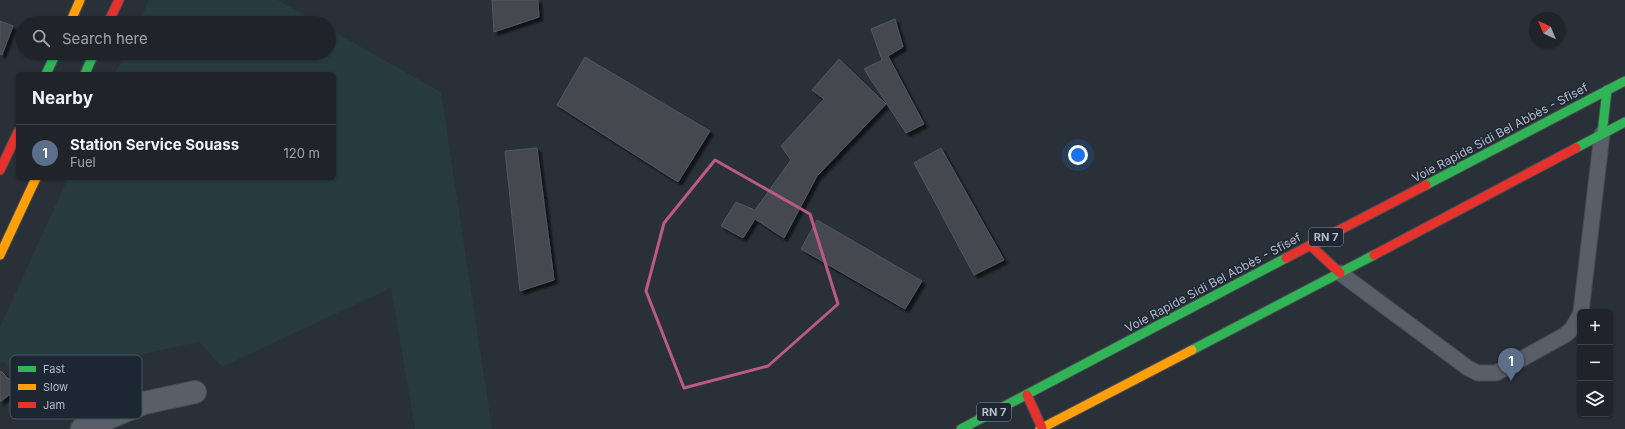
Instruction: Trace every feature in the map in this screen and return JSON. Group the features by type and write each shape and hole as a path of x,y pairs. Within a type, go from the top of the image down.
{"highway":[{"path":"73,16 80,0"},
{"path":"111,16 119,0"},
{"path":"47,72 53,60"},
{"path":"86,72 91,60"},
{"name":"Voie Rapide Sidi Bel Abbès - Sfisef","path":"961,429 1625,81"},
{"path":"1602,134 1606,90"},
{"path":"1027,395 1041,428 1340,273 1625,122"},
{"path":"0,170 16,136"},
{"path":"0,256 35,180"},
{"path":"1310,245 1340,273"}],"street":[{"path":"142,404 195,392"},
{"path":"82,429 106,419"}],"lane":[{"path":"1580,309 1602,134"},
{"path":"1340,273 1468,368 1478,373 1496,373 1565,335 1572,329 1577,319"}],"highlighted area":[{"path":"715,160 810,214 838,304 768,366 684,388 646,291 664,223"}],"green space":[{"path":"149,0 278,0 307,16 142,16"},
{"path":"336,33 441,92 492,429 415,429 391,288 222,367 199,342 137,355 10,355 10,368 3,361 0,364 0,327 67,180 336,180 336,72 116,72 122,60 336,60"}],"building":[{"path":"492,0 538,0 539,17 494,32"},
{"path":"895,19 903,47 888,56 924,124 906,133 864,69 882,60 871,29"},
{"path":"0,21 13,26 2,55 0,54"},
{"path":"585,57 710,131 678,182 557,105"},
{"path":"839,59 886,104 817,176 784,238 755,219 743,238 721,226 736,202 755,210 791,160 781,146 824,99 812,90"},
{"path":"537,148 554,280 520,291 505,151"},
{"path":"941,148 1004,260 974,275 914,163"},
{"path":"817,220 922,281 905,309 801,249"},
{"path":"1,371 10,380 10,394 0,402"}],"traffic: fast":[{"path":"47,72 53,60"},
{"path":"86,72 91,60"},
{"path":"1426,185 1625,81"},
{"path":"1602,134 1607,90"},
{"path":"1576,148 1625,122"},
{"path":"1192,350 1374,255"},
{"path":"961,429 1286,258"}],"traffic: slow":[{"path":"73,16 80,0"},
{"path":"0,255 35,180"},
{"path":"1040,429 1192,350"}],"traffic: jam":[{"path":"111,16 119,0"},
{"path":"0,170 16,136"},
{"path":"1374,255 1576,148"},
{"path":"1286,258 1426,185"},
{"path":"1310,245 1340,273"},
{"path":"1027,395 1042,428"}],"place":[{"name":"Station Service Souass","path":"1511,381"}]}
